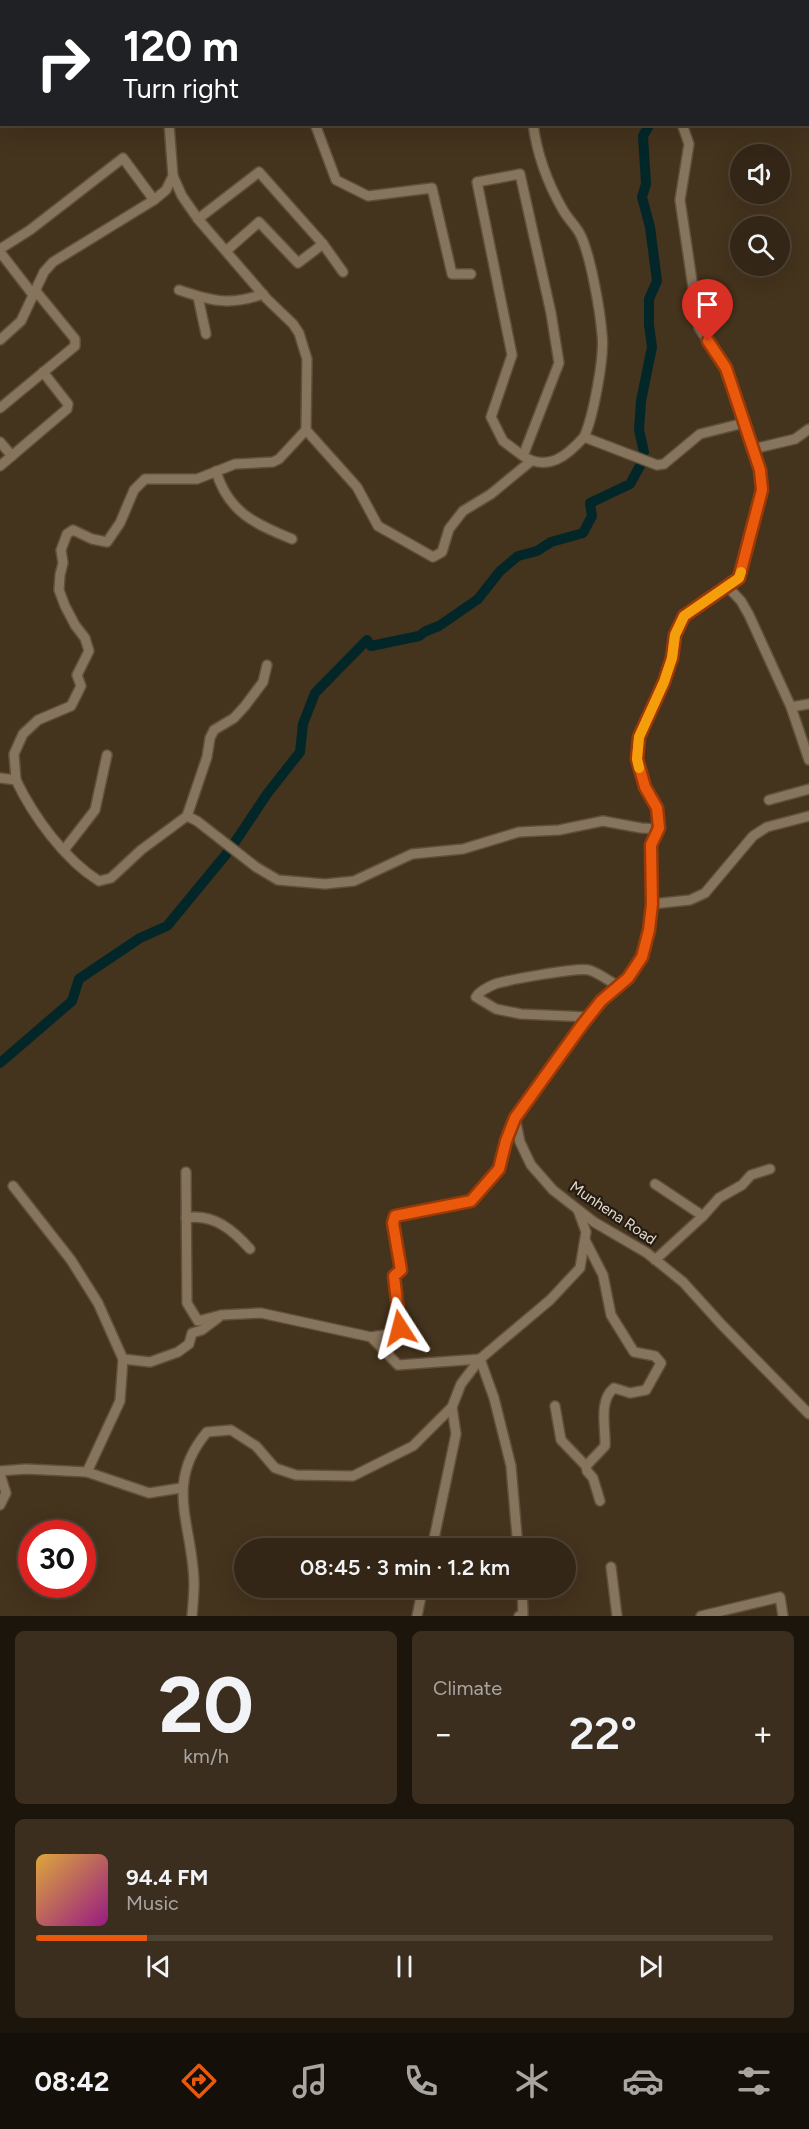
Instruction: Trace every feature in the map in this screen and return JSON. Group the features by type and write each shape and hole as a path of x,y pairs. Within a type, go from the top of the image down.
{"street":[{"path":"170,126 173,176 182,196 198,219 299,333 307,359 306,430 279,459 273,462 234,464 198,478 145,479 134,490 120,523 107,543 73,530 67,534 61,550 63,563 60,590 65,606 85,638 89,651 77,675 81,686 71,706 38,720 23,734 14,754 16,780 27,804 86,873 99,881 111,878 141,850 187,816 214,730 234,718 245,706 263,682 267,665"},
{"path":"316,126 336,180 368,196 432,188 452,274 471,274"},
{"path":"306,430 357,487 378,526 433,557 442,552 449,529 463,511 491,494 527,458 559,363 551,313 520,174 477,182 512,355 491,417 503,441 527,458 550,464 568,454 584,437 589,427 597,390 603,336 590,264 581,235 563,210 547,176 535,143 533,126"},
{"path":"186,1172 187,1303 198,1321 221,1315 261,1313 371,1337 398,1333 400,1328 394,1276 401,1270 393,1223 395,1216 471,1201 499,1169 515,1118 601,1001 628,978 642,957 649,930 652,904 651,845 659,828 657,808 645,787 637,759 639,737 664,682 672,658 675,635 684,616 739,578 762,490 760,470 726,368 699,328 680,200 689,144 683,126"},
{"path":"0,408 75,346 75,339 0,250 30,230 123,158 154,200"},
{"path":"198,219 259,172 323,244 343,272"},
{"path":"1,338 21,321 44,272 53,262 154,200 166,190 173,176"},
{"path":"226,251 259,222 298,264 323,244"},
{"path":"179,290 210,301 227,302 250,299 263,294"},
{"path":"198,297 206,334"},
{"path":"0,466 68,409 68,404 43,372"},
{"path":"584,437 657,465 664,464 700,434 744,423"},
{"path":"753,449 795,439 809,429"},
{"path":"0,442 12,456"},
{"path":"216,471 220,486 244,516 292,539"},
{"path":"727,586 741,601 749,615 791,706 808,755"},
{"path":"791,706 809,704"},
{"path":"64,850 95,810 107,755"},
{"path":"0,778 16,780"},
{"path":"769,800 809,789"},
{"path":"187,816 197,821 256,867 278,880 325,884 354,881 412,854 463,849 519,832 559,830 603,821 641,828 659,828"},
{"path":"652,904 690,900 705,893 753,836 768,827 809,816"},
{"path":"589,1017 521,1014 496,1010 476,997 477,993 495,984 532,975 573,971 588,970 618,986"},
{"name":"Munhena Road","path":"515,1118 520,1142 531,1165 553,1190 594,1222 647,1253 683,1282 809,1414"},
{"path":"655,1260 719,1198 742,1185 751,1175 770,1170"},
{"path":"655,1184 703,1216"},
{"path":"13,1186 70,1260 98,1303 123,1359 120,1401 87,1472"},
{"path":"192,1616 194,1583 181,1488 194,1447 207,1432 231,1430 256,1446 275,1468 296,1475 353,1476 413,1446 452,1407 461,1383 480,1359 550,1300 580,1268 586,1232 578,1209"},
{"path":"186,1218 200,1216 220,1223 237,1234 250,1249"},
{"path":"585,1240 603,1275 611,1315 634,1352 655,1356 661,1363 646,1390 630,1393 614,1388 609,1392 603,1415 606,1429 605,1446 586,1466"},
{"path":"123,1359 150,1362 178,1352 189,1344 192,1333 202,1330 221,1315"},
{"path":"371,1337 398,1365 480,1359"},
{"path":"480,1359 494,1398 511,1466 517,1538"},
{"path":"434,1538 456,1434 452,1407"},
{"path":"555,1407 561,1440 586,1466 587,1471 594,1478 600,1501"},
{"path":"0,1505 6,1492 0,1473 26,1469 87,1472 148,1493 181,1488"},
{"path":"611,1567 617,1616"},
{"path":"701,1616 780,1597 783,1616"},
{"path":"417,1616 421,1598"},
{"path":"519,1616 523,1614 522,1598"}],"waterway":[{"path":"644,452 639,430 641,401 652,347 649,299 657,281 650,227 642,197 646,184 643,136 649,126"},
{"path":"233,845 267,794 300,752 303,724 315,693 367,640 371,646 419,636 439,626 478,599 500,571 518,556 537,551 551,542 583,533 592,516 590,503 630,484 641,464"},
{"path":"0,1063 72,1001 79,979 140,938 167,926 228,852"}],"slow traffic":[{"path":"639,768 637,759 639,737 664,682 672,658 675,635 684,616 739,578 741,572"}],"route":[{"path":"400,1328 394,1289 394,1276 401,1270 393,1223 395,1216 471,1201 499,1169 515,1118 582,1025 601,1001 628,978 642,957 649,930 652,904 651,845 659,828 657,808 645,787 637,759 639,737 664,682 672,658 675,635 684,616 739,578 747,555 762,490 760,470 726,368 708,341"}]}
